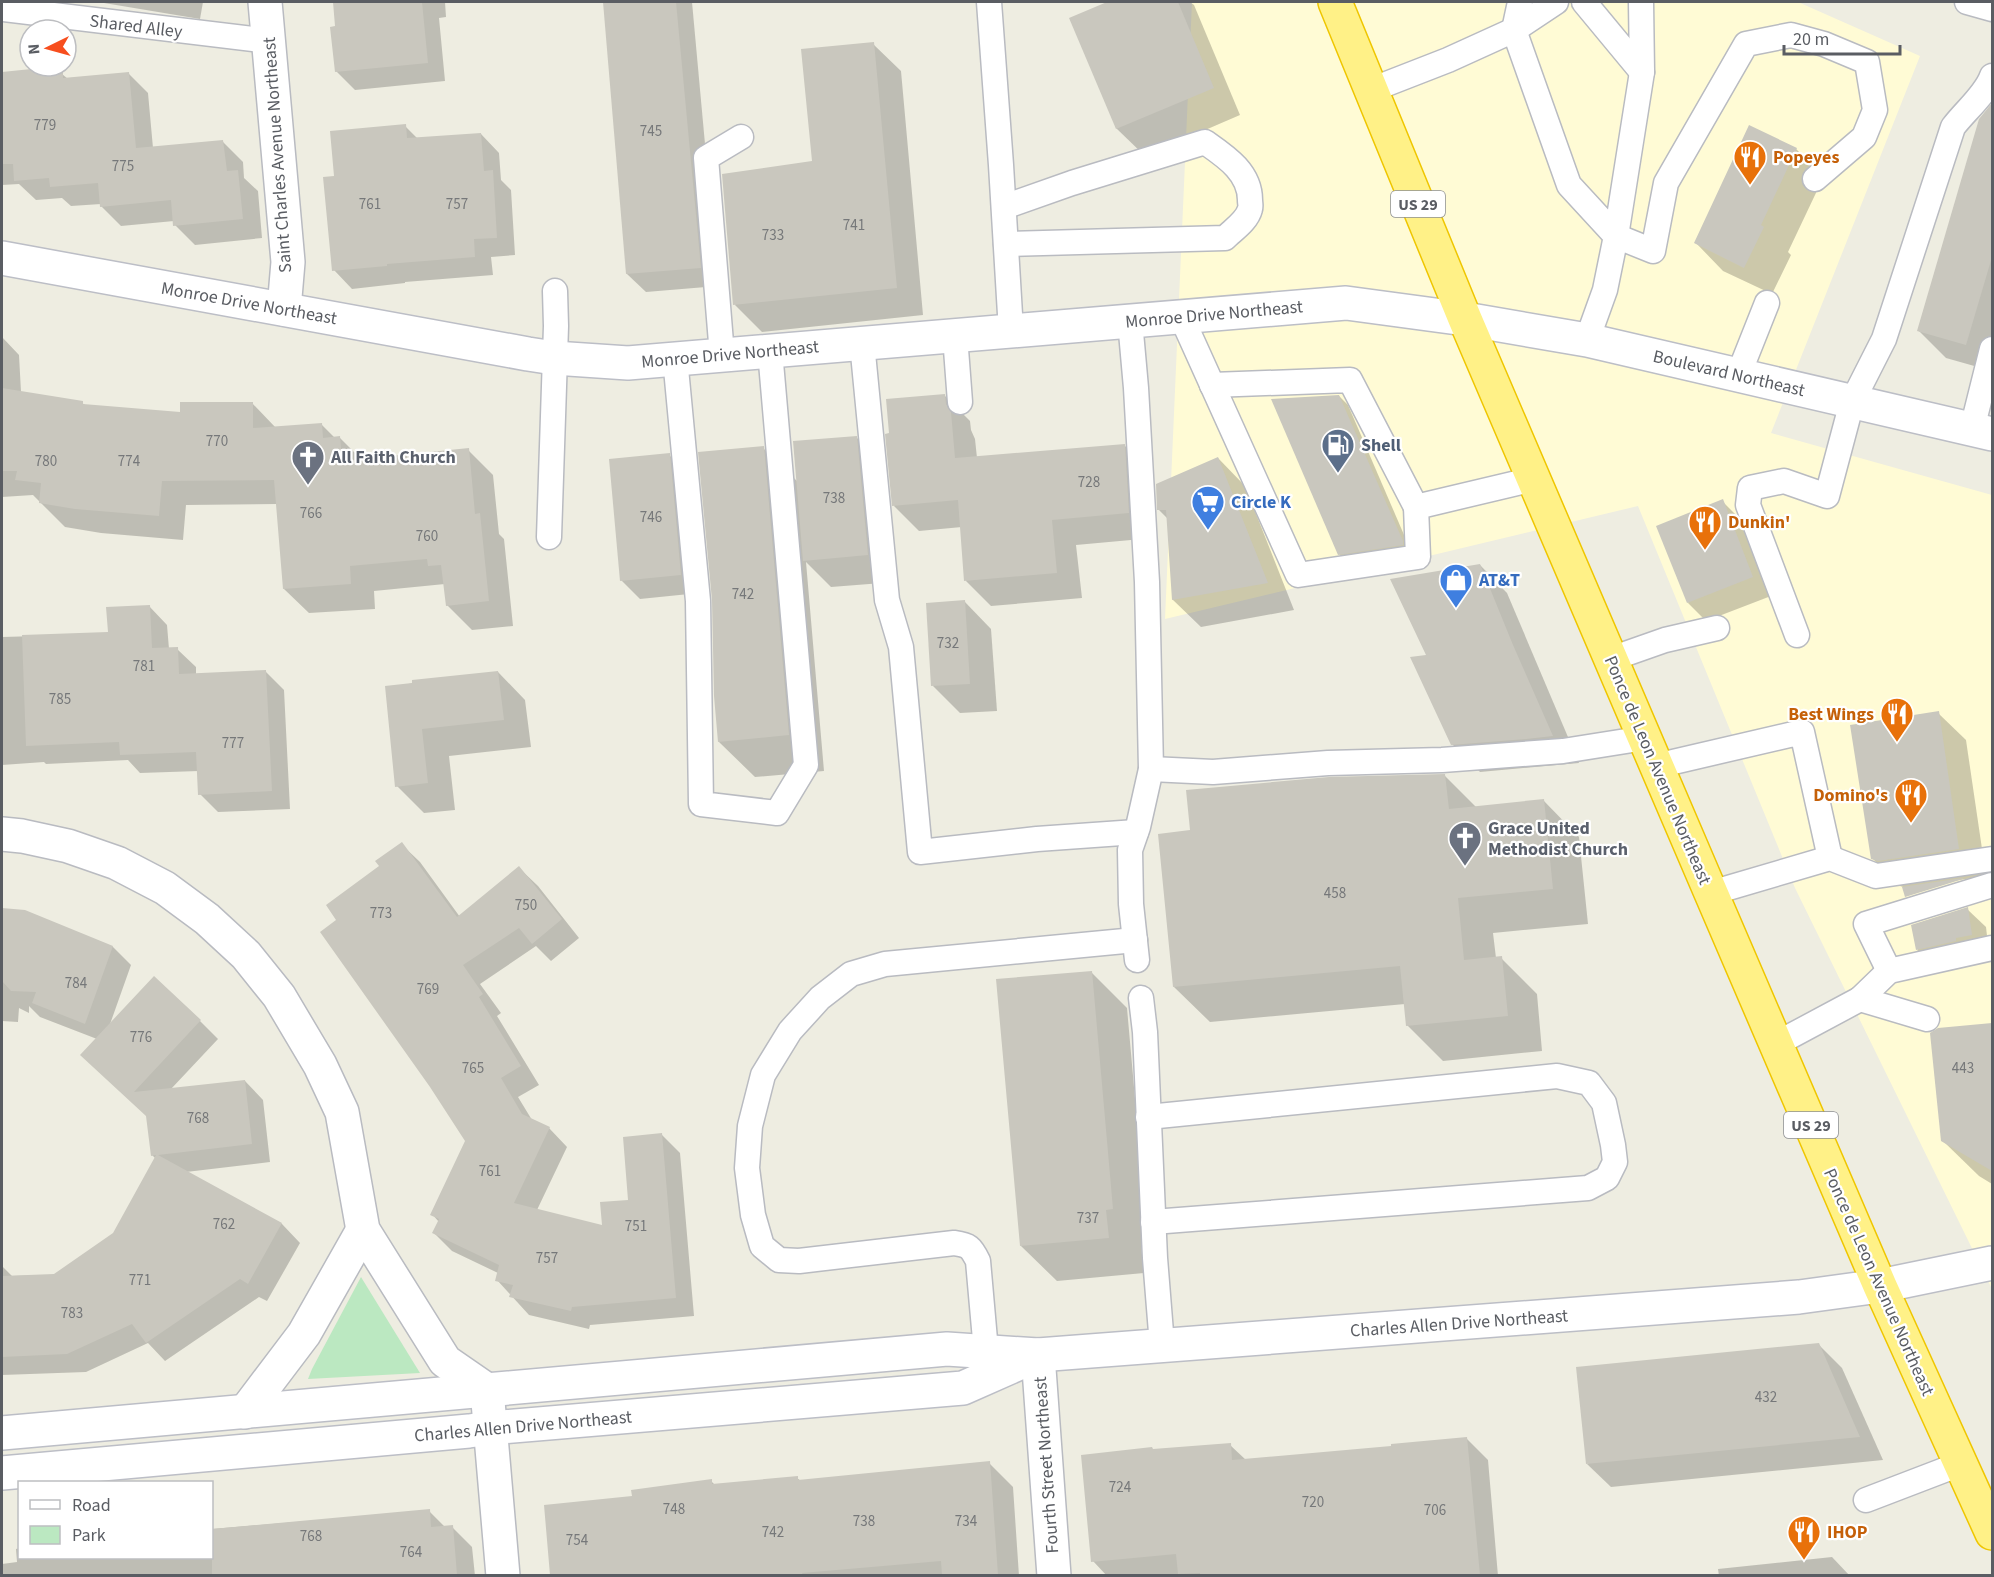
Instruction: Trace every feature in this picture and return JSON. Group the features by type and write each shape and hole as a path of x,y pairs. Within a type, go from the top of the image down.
{"highway":[{"name":"Ponce de Leon Avenue Northeast","path":"1335,2 1465,319 1650,752 1880,1286 1960,1464 1992,1529"}],"street":[{"name":"Saint Charles Avenue Northeast","path":"265,2 288,262 284,309"},
{"name":"Monroe Drive Northeast","path":"2,258 554,358 628,363 1346,303 1465,319"},
{"name":"Boulevard Northeast","path":"1465,319 1587,340 1982,431"},
{"path":"2,834 68,846 117,863 173,894 207,918 246,954 279,996 320,1065 342,1112 363,1230 445,1361 487,1390 503,1575"},
{"path":"245,1412 304,1334 363,1230"},
{"name":"Charles Allen Drive Northeast","path":"2,1433 947,1348 1038,1355 1799,1297 1880,1286 1992,1263"},
{"name":"Charles Allen Drive Northeast","path":"2,1473 490,1428 963,1388 1038,1355"},
{"name":"Fourth Street Northeast","path":"1038,1355 1054,1575"}],"lane":[{"path":"989,2 1011,331"},
{"path":"1520,2 1514,30 1569,185 1616,236 1653,251 1666,183 1746,44 1791,35 1824,44 1867,62 1875,110 1864,137 1815,179"},
{"path":"1371,90 1448,60 1514,30 1556,2"},
{"path":"1584,2 1642,72"},
{"path":"1587,340 1605,290 1616,236 1642,72 1641,2"},
{"path":"1967,2 1992,9"},
{"name":"Shared Alley","path":"4,9 269,41"},
{"path":"1797,635 1748,505 1750,488 1784,481 1827,496 1852,402 1884,339 1953,128 1989,84 1992,76"},
{"path":"722,355 706,158 741,138"},
{"path":"1004,207 1072,183 1205,142 1236,167 1246,180 1250,193 1250,209 1242,222 1225,238 1006,244"},
{"path":"549,537 555,291"},
{"path":"1738,376 1767,303"},
{"path":"1181,316 1212,386 1298,575 1418,557 1416,507 1350,380 1212,386"},
{"path":"986,1351 978,1261 972,1248 954,1243 800,1261 779,1260 762,1246 753,1215 747,1168 750,1126 762,1075 790,1030 820,998 851,974 885,964 1136,950 1131,904 1130,850 1151,769 1147,582 1137,400 1130,321"},
{"path":"955,336 960,402"},
{"path":"862,343 887,600 901,647 920,852 1037,839 1136,832"},
{"path":"1982,431 1992,348"},
{"path":"675,358 698,601 701,804 777,813 806,765 770,351"},
{"path":"1416,507 1534,479"},
{"path":"1611,659 1665,640 1716,628"},
{"path":"1151,769 1213,772 1328,763 1442,760 1563,751 1650,752 1802,732 1830,858"},
{"path":"1711,893 1830,858 1876,876 1992,859"},
{"path":"1889,970 1866,924 1992,885"},
{"path":"1776,1044 1860,999 1889,970 1992,948"},
{"path":"1141,998 1162,1345"},
{"path":"1860,999 1927,1020"},
{"path":"1148,1117 1557,1076 1589,1083 1604,1103 1615,1162 1607,1178 1588,1188 1153,1222"},
{"path":"1866,1500 1960,1464"}],"shaded area":[{"path":"1192,2 1798,2 1920,56 1771,433 1992,495 1992,1289 1795,888 1638,506 1165,619"}],"green space":[{"path":"361,1277 420,1373 308,1379 312,1369"}],"building":[{"path":"333,2 422,2 428,63 335,72 330,27 335,26"},
{"path":"603,2 676,2 701,268 626,274"},
{"path":"1107,2 1178,2 1214,88 1116,129 1069,18"},
{"path":"874,42 897,288 733,305 722,174 812,161 801,49"},
{"path":"18,70 18,78 78,78 129,72 136,148 223,140 227,171 238,170 243,219 173,226 171,200 100,207 98,183 50,187 49,178 14,181 13,164 2,164 2,72"},
{"path":"1992,103 1992,257 1966,345 1917,331 1979,119"},
{"path":"406,124 407,138 481,133 484,171 493,170 497,238 474,239 475,257 332,271 323,177 334,176 330,131"},
{"name":"Popeyes","path":"1749,125 1797,148 1761,225 1764,227 1744,268 1694,243"},
{"path":"2,388 83,401 83,404 180,412 180,402 253,402 253,428 322,423 323,438 340,436 342,461 469,448 475,514 480,513 489,601 446,606 441,565 428,566 427,559 350,566 351,584 283,589 274,480 162,481 159,516 75,509 39,503 41,483 15,480 17,471 2,471"},
{"path":"945,394 946,404 951,412 955,458 1125,444 1129,513 1052,520 1057,573 964,581 958,500 892,506 885,434 889,433 886,399"},
{"name":"Shell","path":"1339,395 1403,545 1338,555 1271,399"},
{"path":"857,436 868,555 803,561 793,441"},
{"path":"764,446 789,735 718,742 714,696 712,600 698,452"},
{"path":"670,453 681,575 620,581 609,459"},
{"name":"Circle K","path":"1218,457 1268,583 1172,600 1166,510 1157,510 1156,484"},
{"name":"Dunkin'","path":"1723,499 1753,577 1687,603 1656,526"},
{"path":"1480,564 1553,736 1451,745 1410,657 1426,655 1390,579"},
{"path":"965,600 970,684 931,686 926,603"},
{"path":"150,605 152,648 178,647 179,674 266,670 272,791 198,795 196,752 120,755 119,742 26,746 22,635 108,632 106,607"},
{"path":"498,671 504,720 422,729 428,783 395,787 385,686 412,683 412,680"},
{"path":"1939,711 1959,849 1878,861 1871,859 1850,725"},
{"path":"1445,774 1449,809 1544,799 1553,889 1458,898 1464,960 1502,956 1508,1016 1406,1026 1400,966 1173,987 1158,834 1190,830 1186,790 1329,777"},
{"path":"402,842 457,917 519,866 562,919 532,944 519,928 463,965 483,994 479,997 521,1066 501,1078 522,1114 550,1127 514,1203 602,1225 600,1202 628,1200 623,1137 662,1133 676,1298 572,1307 571,1311 509,1297 513,1285 495,1281 499,1265 432,1233 439,1219 430,1215 465,1141 430,1087 320,932 336,920 326,905 379,866 375,861"},
{"path":"1963,878 1905,897 1902,887"},
{"path":"1968,907 1972,935 1916,950 1911,925"},
{"path":"2,908 25,910 113,946 85,1024 32,1003 36,992 11,991 2,981"},
{"path":"1092,971 1113,1209 1106,1210 1109,1238 1020,1246 996,979"},
{"path":"154,976 201,1020 134,1092 245,1080 252,1144 158,1155 282,1223 248,1284 240,1279 146,1343 132,1324 67,1354 2,1357 2,1276 54,1274 113,1233 156,1155 151,1156 146,1116 80,1055"},
{"path":"1992,1023 1992,1171 1941,1141 1930,1033 1938,1028"},
{"path":"1819,1343 1860,1437 1586,1464 1576,1367"},
{"path":"1467,1437 1480,1575 1178,1574 1176,1554 1091,1562 1081,1455 1152,1447 1153,1449 1231,1443 1232,1460"},
{"path":"990,1461 998,1575 942,1575 941,1561 802,1573 803,1575 550,1575 544,1505 632,1496 631,1490 712,1479 712,1484 798,1476 798,1480"},
{"path":"430,1509 431,1527 453,1525 457,1575 212,1575 213,1529"}],"place":[{"name":"Popeyes","path":"1750,186"},
{"name":"Shell","path":"1338,474"},
{"name":"All Faith Church","path":"308,486"},
{"name":"Circle K","path":"1208,531"},
{"name":"Dunkin'","path":"1705,551"},
{"name":"AT&T","path":"1456,609"},
{"name":"Best Wings","path":"1897,743"},
{"name":"Domino's","path":"1911,824"},
{"name":"Grace United Methodist Church","path":"1465,867"},
{"name":"IHOP","path":"1804,1561"}]}
